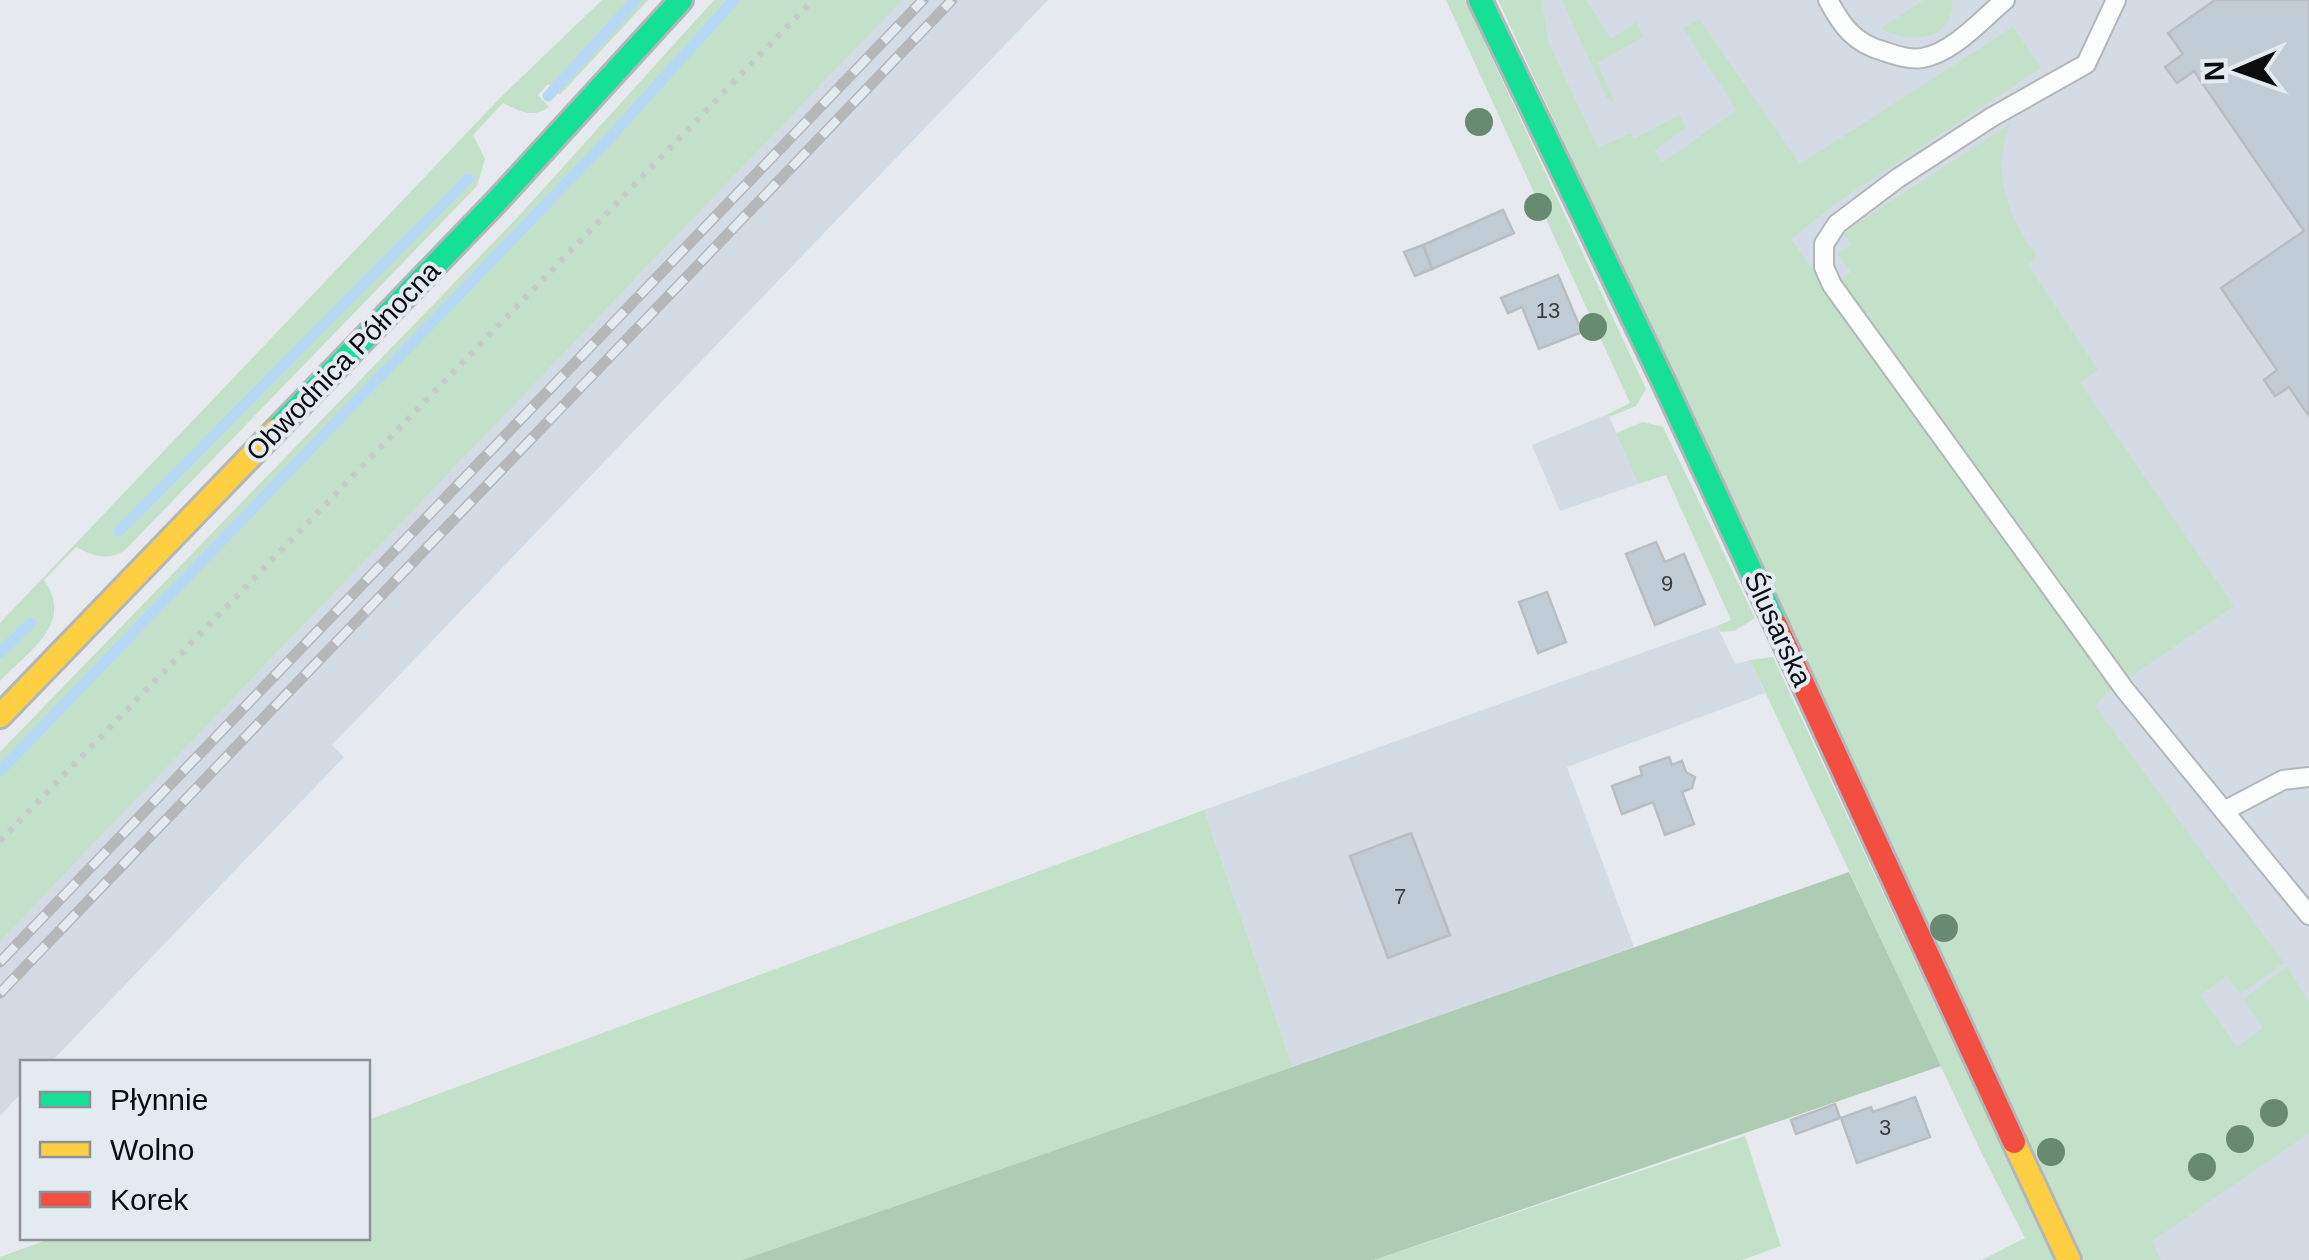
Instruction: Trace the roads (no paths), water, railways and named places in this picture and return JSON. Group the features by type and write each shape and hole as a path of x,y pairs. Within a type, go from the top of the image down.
{"street":[{"name":"Obwodnica Północna","path":"0,716 483,216 681,0"},
{"name":"Ślusarska","path":"1480,0 1665,385 2069,1260"}],"lane":[{"path":"1828,0 1848,33 1869,47 1921,58 1952,44 2005,0"},
{"path":"2116,0 2086,64 1992,116 1836,224 1824,244 1824,267 1832,285 2092,644 2309,916"},
{"path":"2224,810 2283,780 2309,777"}],"waterway":[{"path":"548,96 636,0"},
{"path":"0,771 605,143 734,0"},
{"path":"119,531 468,179"},
{"path":"0,653 31,623"}],"railway":[{"path":"0,962 923,0"},
{"path":"0,993 952,0"}]}
